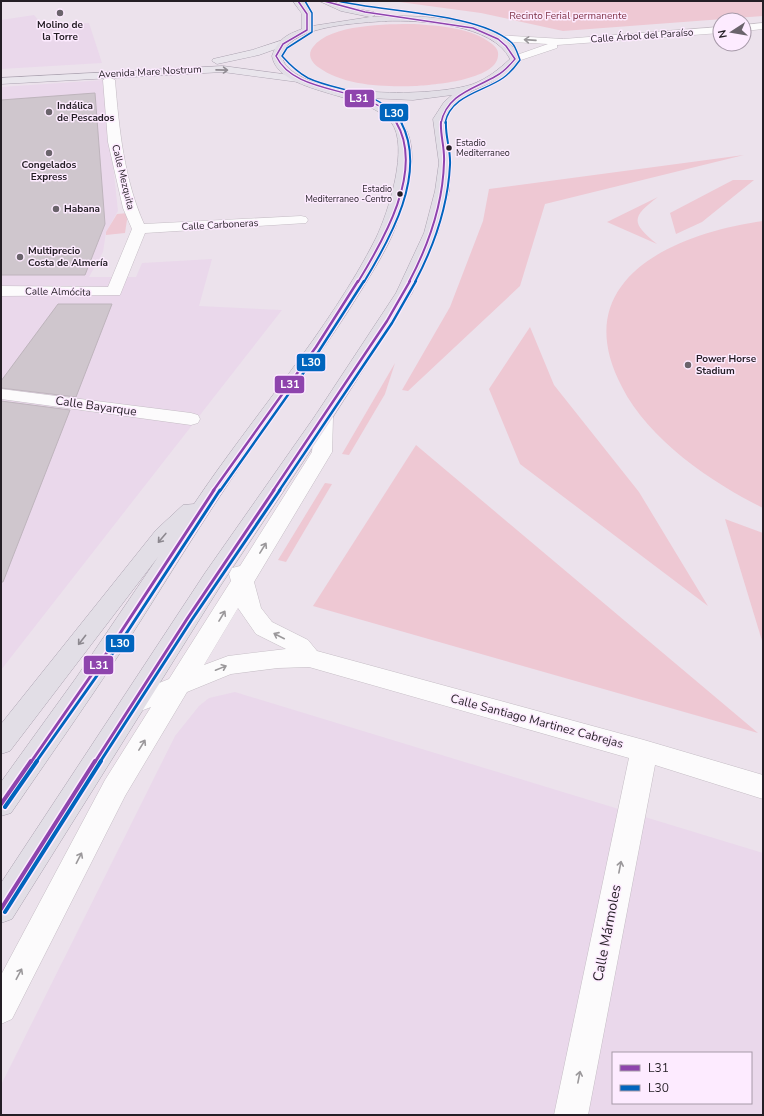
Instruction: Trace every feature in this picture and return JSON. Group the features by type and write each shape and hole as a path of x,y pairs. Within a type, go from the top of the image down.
{"highway":[{"path":"298,1 306,8 309,18 307,30"},
{"path":"1,908 233,549 324,417 404,292 431,233 440,202 445,167 439,119 448,104 467,90 497,77 511,65 515,59 508,47 496,38 482,32 460,26 344,9 324,1"},
{"path":"1,804 97,668 220,481 336,319 384,238 394,212 404,162 404,140 400,128 394,119 377,106 298,79 285,70 278,61 277,52 283,43 307,30 347,22 398,18"},
{"path":"339,92 378,96 411,96 467,90"},
{"path":"1,743 164,535 220,481"}],"main road":[{"name":"Avenida Mare Nostrum","path":"1,74 217,60 255,53 283,43"},
{"name":"Avenida Mare Nostrum","path":"1,81 223,69 298,79"}],"street":[{"path":"752,27 763,26"},
{"name":"Calle Árbol del Paraíso","path":"563,42 712,31"},
{"path":"496,38 563,42"},
{"path":"515,59 563,42"},
{"name":"Calle Mezquita","path":"109,80 114,142 130,208 139,229"},
{"name":"Calle Carboneras","path":"139,229 301,220"},
{"name":"Calle Almócita","path":"1,291 114,292 139,229"},
{"name":"Calle Bayarque","path":"1,394 191,420"},
{"path":"1,1008 115,788 180,685 322,452 324,417"},
{"name":"Calle Santiago Martinez Cabrejas","path":"233,549 250,610 257,620 264,628 300,646 310,658"},
{"name":"Calle Santiago Martinez Cabrejas","path":"133,704 228,665 278,659 310,658 644,751 763,787"},
{"name":"Calle Mármoles","path":"571,1115 644,751"}],"shaded area":[{"path":"34,15 39,21 50,26 89,23 102,63 1,69 1,20"},
{"path":"104,80 118,211 106,232 103,252 89,277 136,277 142,263 212,259 199,306 282,310 1,670 1,87"},
{"path":"235,692 763,853 763,1115 1,1115 1,1085 175,736 199,706 209,698"}],"green space":[{"name":"Recinto Ferial permanente","path":"392,1 763,1 763,16 752,17 752,12 712,12 712,20 563,31 481,13"},
{"path":"414,24 454,28 484,38 498,51 495,64 487,71 462,80 415,86 390,86 352,82 340,78 318,67 313,63 310,55 313,47 321,39 332,34 375,25"},
{"path":"744,155 545,204 520,286 408,391 402,390 450,307 483,221 489,189"},
{"path":"733,180 754,180 702,222 676,234 670,213"},
{"path":"658,197 643,210 639,215 638,220 642,231 657,244 607,222"},
{"path":"128,213 125,233 106,235 106,232 117,214"},
{"name":"Power Horse Stadium","path":"763,221 763,508 723,486 683,458 665,442 633,406 622,387 608,349 608,317 619,290 638,268 665,250 696,237 730,227"},
{"path":"530,327 554,385 639,492 708,606 520,464 489,389"},
{"path":"395,363 385,394 349,455 342,454"},
{"path":"416,445 758,733 313,606"},
{"path":"325,483 332,484 286,562 278,560"},
{"path":"725,519 763,533 763,644"}],"building":[{"path":"95,93 105,224 85,275 1,275 1,100"},
{"path":"58,304 112,304 76,397 1,388 1,381"},
{"path":"1,401 70,410 3,582 1,582"}],"transit line":[{"name":"L31","path":"1,804 73,703 218,484 332,323 377,250 394,215 403,179 405,153 402,132 394,118 381,108 366,101 313,84 297,77 283,67 276,56 283,44 307,30 307,14 298,1"},
{"name":"L30","path":"5,807 120,643 254,441 335,328 385,247 399,216 408,180 410,155 407,133 398,116 384,105 367,97 309,78 293,69 282,56 287,48 312,32 312,13 305,1"},
{"name":"L31","path":"1,909 187,619 322,420 404,293 425,247 439,200 444,167 444,152 440,130 442,115 446,108 452,100 460,94 498,75 515,59 501,41 473,28 365,12 324,1"},
{"name":"L30","path":"5,912 191,621 344,395 409,295 431,248 446,198 449,181 450,157 445,129 447,116 450,110 457,102 504,78 520,60 513,44 496,32 442,17 356,5 338,1"}],"place":[{"name":"Molino de la Torre","path":"60,13"},
{"name":"Indálica de Pescados","path":"49,112"},
{"name":"Estadio Mediterraneo","path":"449,148"},
{"name":"Congelados Express","path":"49,153"},
{"name":"Estadio Mediterraneo -Centro","path":"400,194"},
{"name":"Habana","path":"56,209"},
{"name":"Multiprecio Costa de Almería","path":"20,257"},
{"name":"Power Horse Stadium","path":"688,365"}]}
